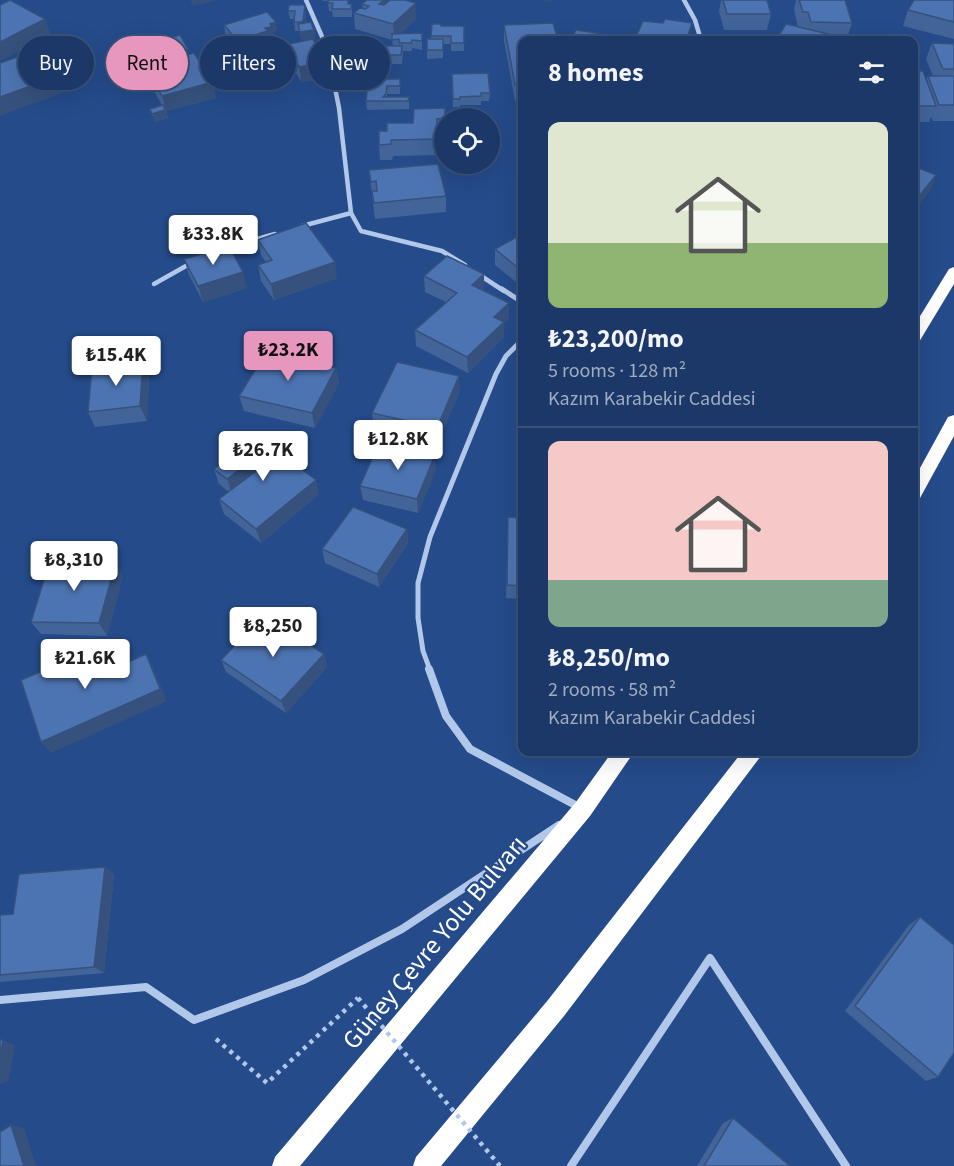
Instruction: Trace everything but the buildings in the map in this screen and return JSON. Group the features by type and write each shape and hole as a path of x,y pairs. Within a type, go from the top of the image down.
{"highway":[{"path":"918,331 954,272"},
{"path":"918,486 954,421"},
{"name":"Güney Çevre Yolu Bulvarı","path":"284,1166 583,809 621,756"},
{"path":"425,1166 556,1008 751,756"}],"street":[{"path":"306,0 327,48 339,108 351,213 361,231 442,251 518,299"},
{"path":"684,0 700,36"},
{"path":"296,228 351,213"},
{"path":"219,250 285,231"},
{"path":"154,284 199,258"},
{"path":"0,1000 146,987 194,1020 304,981 402,929 583,809 470,749 446,716 423,651 418,618 418,583 430,537 496,374 506,356 518,344"},
{"path":"571,1166 710,958 846,1166"}],"path":[{"path":"194,1020 267,1083 357,998 500,1166"}]}
